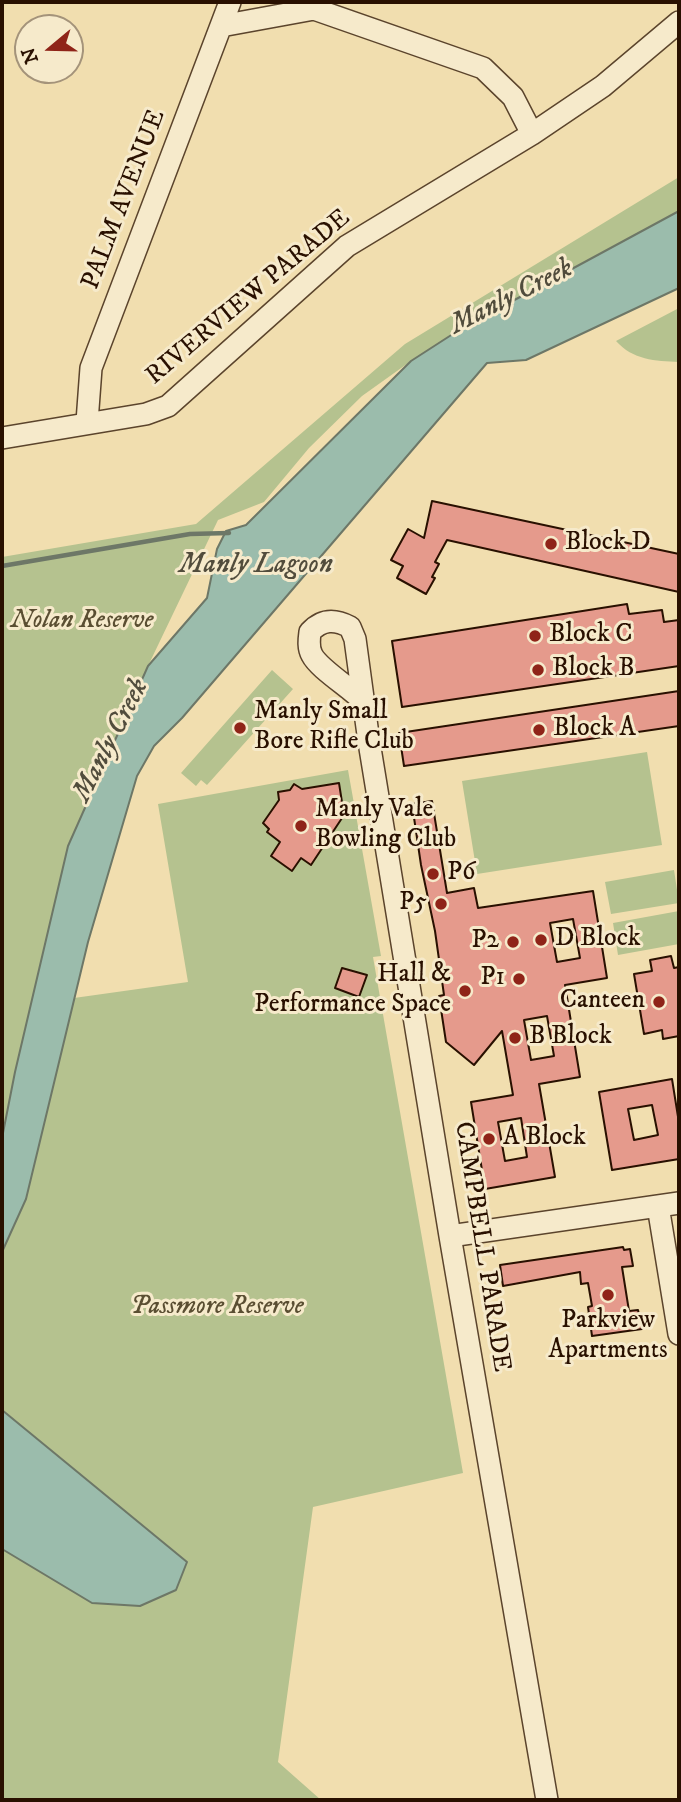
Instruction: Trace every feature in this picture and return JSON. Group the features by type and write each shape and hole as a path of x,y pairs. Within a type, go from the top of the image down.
{"street":[{"name":"PALM AVENUE","path":"87,422 92,368 230,2"},
{"path":"220,26 312,5 483,68 513,97 532,134"},
{"name":"RIVERVIEW PARADE","path":"2,438 146,414 168,406 347,246 532,134 603,86 679,22"},
{"name":"CAMPBELL PARADE","path":"363,702 318,664 312,655 310,632 316,625 338,620 350,627 355,639 450,1236 547,1800"},
{"path":"450,1236 679,1203"},
{"path":"657,1206 679,1334"}],"green space":[{"name":"Nolan Reserve","path":"679,177 679,212 411,361 362,396 309,448 264,502 218,520 148,666 68,846 2,1138 2,557 196,524 405,344"},
{"path":"679,308 679,362 637,356 616,341"},
{"name":"Manly Small Bore Rifle Club","path":"272,670 293,689 207,785 201,780 196,786 181,773"},
{"path":"647,752 662,845 477,874 462,781"},
{"name":"Passmore Reserve","path":"348,770 381,956 373,957 463,1473 313,1507 278,1762 321,1800 2,1800 2,1549 93,1603 140,1606 176,1590 187,1562 2,1410 2,1252 26,1199 74,998 188,982 158,804"},
{"path":"674,870 679,903 611,914 605,882"},
{"path":"679,911 679,944 618,955 613,923"}],"water":[{"name":"Manly Lagoon","path":"679,211 679,288 526,360 487,363 182,718 154,746 137,776 88,942 26,1199 2,1252 2,1138 68,846 148,666 207,598 217,549 226,531 246,525 411,361 459,330"},
{"path":"2,1410 187,1562 176,1590 140,1606 92,1603 2,1549"}],"building":[{"name":"Block D","path":"432,501 679,554 679,592 447,540 435,562 439,564 426,594 397,578 403,566 391,560 408,529 424,538"},
{"path":"627,604 629,614 662,610 664,622 679,620 679,666 402,707 392,641"},
{"name":"Block A","path":"679,691 679,726 404,766 399,733"},
{"name":"Manly Vale Bowling Club","path":"339,783 344,815 311,865 301,858 292,871 271,856 280,842 267,832 269,829 263,823 279,800 278,792 290,790 294,784 302,789"},
{"path":"432,801 447,893 474,888 478,908 593,891 607,978 565,985 580,1077 539,1084 555,1177 485,1189 471,1102 513,1095 502,1031 474,1065 446,1042 439,996 444,995 435,931 412,804","holes":["573,919 580,958 557,962 550,923","547,1016 554,1056 531,1060 524,1020","521,1118 527,1157 505,1161 498,1122"]},
{"name":"Canteen","path":"671,956 674,968 679,967 679,1036 663,1039 662,1030 644,1034 634,974 652,971 650,960"},
{"path":"342,968 367,975 359,997 335,988"},
{"path":"672,1079 679,1123 679,1159 612,1170 599,1092","holes":["652,1105 658,1135 634,1140 628,1109"]},
{"name":"Parkview Apartments","path":"623,1247 624,1250 630,1249 633,1266 622,1267 629,1311 638,1310 642,1329 592,1336 588,1307 592,1306 588,1283 581,1284 580,1272 503,1286 500,1265"}],"waterway":[{"path":"2,566 190,534 229,533"}],"place":[{"name":"Block D","path":"551,544"},
{"name":"Block C","path":"535,636"},
{"name":"Block B","path":"538,670"},
{"name":"Manly Small Bore Rifle Club","path":"240,728"},
{"name":"Block A","path":"539,730"},
{"name":"Manly Vale Bowling Club","path":"301,826"},
{"name":"P6","path":"433,874"},
{"name":"P5","path":"441,904"},
{"name":"D Block","path":"541,940"},
{"name":"P2","path":"513,942"},
{"name":"P1","path":"519,979"},
{"name":"Hall & Performance Space","path":"465,991"},
{"name":"Canteen","path":"659,1002"},
{"name":"B Block","path":"515,1038"},
{"name":"A Block","path":"489,1139"},
{"name":"Parkview Apartments","path":"608,1295"}],"water label":[{"name":"Manly Creek","path":"512,298"},
{"name":"Manly Creek","path":"112,741"}]}
